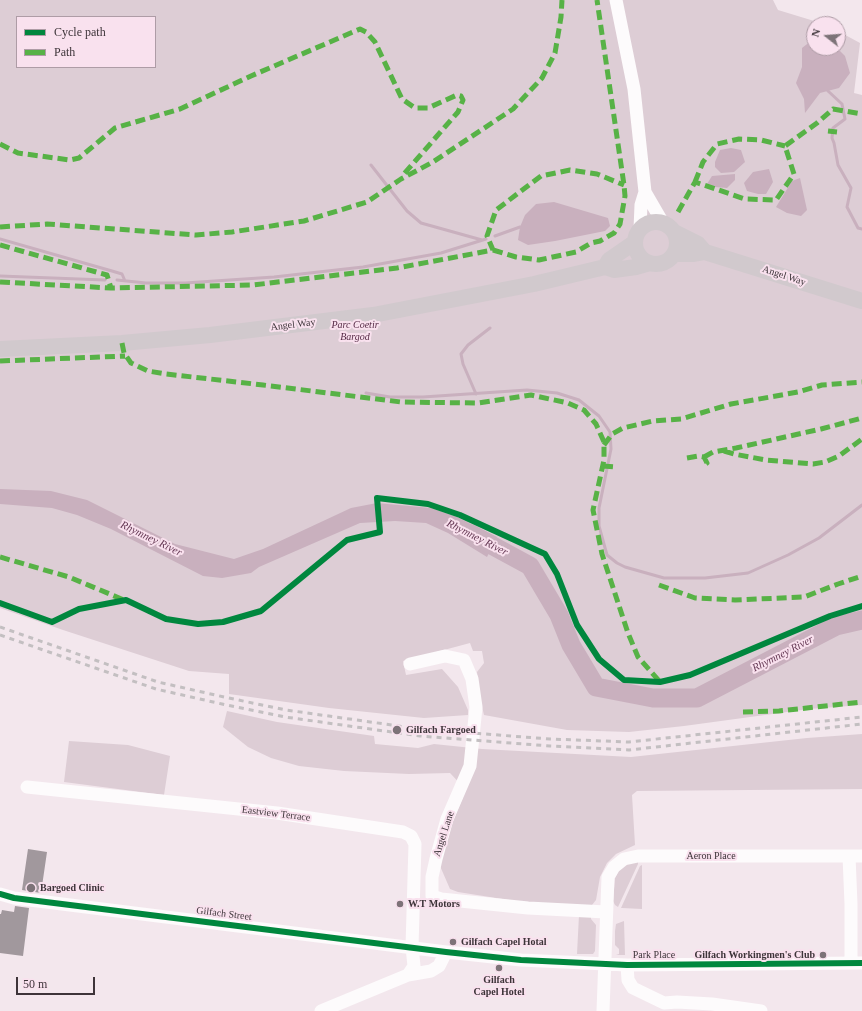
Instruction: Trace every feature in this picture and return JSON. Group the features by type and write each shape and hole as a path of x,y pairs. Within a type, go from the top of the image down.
{"main road":[{"path":"605,268 609,260 650,223 668,227 677,243 674,254 664,263 650,263 639,256 636,249 637,236"},
{"name":"Angel Way","path":"668,227 698,244 705,252"},
{"name":"Angel Way","path":"674,254 694,254 705,252 862,301"},
{"name":"Angel Way","path":"0,349 210,335 373,314 534,284 605,268 614,270 636,267 650,263"}],"street":[{"path":"616,0 634,89 645,192 641,205 637,236"},
{"path":"645,192 668,227"},
{"name":"Angel Lane","path":"410,664 445,656 464,660 472,679 476,707 472,758 468,773 448,817 443,833 432,877 432,896 442,899 528,908 606,912"},
{"name":"Eastview Terrace","path":"27,787 277,813 404,832 411,836 415,844 412,947 414,966 408,975"},
{"name":"Aeron Place","path":"603,1011 608,877 614,867 624,859 638,856 856,856 851,904 857,963"},
{"name":"Gilfach Street","path":"0,894 14,898 446,952"},
{"path":"321,1011 408,975 431,971 439,966 446,952"},
{"name":"Park Place","path":"446,952 521,960 627,965 857,963"},
{"path":"627,965 628,980 633,988 664,1007 677,1002 761,1011"}],"green space":[{"name":"Parc Coetir Bargod","path":"0,0 773,0 778,10 806,19 806,56 846,56 846,35 860,43 854,93 862,95 862,705 809,709 629,732 567,730 484,715 480,698 477,672 484,663 482,651 473,651 470,643 403,661 406,675 442,669 458,687 468,710 468,715 424,718 329,708 229,694 229,674 189,671 0,608"},
{"path":"227,711 277,722 374,736 375,744 418,748 434,744 482,749 631,757 807,738 862,734 862,789 637,791 632,795 635,845 616,854 607,863 600,877 596,900 592,905 578,907 528,903 458,892 450,889 440,866 447,836 466,790 450,773 409,774 344,771 299,766 271,758 248,747 223,727"},
{"path":"69,741 128,745 170,756 164,795 64,782"},
{"path":"638,860 638,864 618,907 613,901 615,878 620,868"},
{"path":"642,865 642,909 621,908 640,866"},
{"path":"579,915 591,916 591,919 596,925 595,951 593,954 577,954"},
{"path":"624,921 625,955 616,955 619,954 619,949 615,945 616,924"}],"water":[{"path":"806,45 806,56 845,56 850,73 839,88 820,93 805,113 804,99 796,83 802,67 802,48"},
{"path":"731,148 741,150 745,162 734,172 721,173 715,167 715,162 720,150"},
{"path":"769,169 773,182 766,194 758,194 747,191 744,183 753,172"},
{"path":"735,174 735,180 727,188 715,187 707,184 712,176"},
{"path":"800,178 807,210 801,216 787,213 776,207 792,181"},
{"path":"554,202 608,218 610,226 605,231 555,241 528,245 518,240 520,227 525,215 536,204"},
{"path":"0,489 51,491 87,500 175,544 234,559 263,549 351,508 377,503 431,508 457,517 497,537 487,557 448,533 426,523 395,521 360,523 259,567 251,573 222,578 203,576 111,529 77,515 52,508 0,504"}],"building":[{"path":"28,849 47,852 41,893 22,890"},
{"path":"15,906 29,908 23,956 0,953 0,914 2,910 14,912"}],"waterway":[{"path":"828,91 842,104 845,119 833,128 832,138 838,165 851,188 847,207 858,228 862,229"},
{"path":"371,165 407,211 421,223 482,240"},
{"path":"495,236 520,227"},
{"path":"0,239 122,274 125,281"},
{"path":"117,280 146,283 185,283 274,277 363,267 441,253 486,239"},
{"path":"0,276 105,280"},
{"path":"476,394 463,364 461,354 468,345 490,328"},
{"path":"366,393 390,397 423,397 527,390 557,393 579,400 599,416 610,432 611,449 599,508 599,526 607,555 625,567 664,578 705,578 748,573 788,555 819,538 862,505"},
{"name":"Rhymney River","path":"471,534 530,566 559,615 571,645 596,687 653,698 697,698 836,626 862,620"}],"railway":[{"path":"0,627 158,682 286,710 420,729 550,739 629,742 862,717"},
{"path":"0,635 156,689 285,717 420,736 550,746 629,750 862,724"}],"marked path":[{"path":"0,227 47,224 196,235 232,232 304,221 367,202 401,179 433,162 513,109 542,78 555,53 561,17 562,0"},
{"path":"493,250 516,257 539,260 576,252 591,243 600,241 614,233 620,224 625,196 624,185 597,0"},
{"path":"0,144 18,153 70,160 79,158 115,128 180,109 251,76 360,29 366,32 375,42 402,99 415,108 428,108 457,95 461,96 463,100 458,112 403,175"},
{"path":"678,212 695,182 745,199 776,200 794,174 785,146 817,123 833,109 862,114"},
{"path":"828,131 837,132"},
{"path":"695,182 703,162 717,144 739,139 761,140 785,146"},
{"path":"0,282 111,288 253,285 397,268 493,250 487,236 496,210 541,176 570,170 597,174 624,185"},
{"path":"0,245 107,275 111,288"},
{"path":"122,343 124,353 131,363 148,371 166,374 401,402 478,403 531,395 568,403 584,410 596,424 604,442 604,460 593,510 602,554 628,633 638,657 660,682"},
{"path":"0,361 125,356"},
{"path":"604,445 612,434 623,428 653,421 681,419 731,404 798,392 822,385 862,382"},
{"path":"704,457 713,452 821,429 862,418"},
{"path":"724,451 766,460 813,464 825,462 839,456 862,439"},
{"path":"687,458 698,456 704,457 707,463 703,465"},
{"path":"603,466 615,467"},
{"path":"0,557 69,577 124,600"},
{"path":"659,585 695,598 735,600 804,597 862,576"},
{"path":"743,712 779,711 862,702"}],"cycle path":[{"path":"0,603 52,622 79,609 126,600 166,619 198,624 223,622 261,611 347,540 380,532 377,498 428,504 460,515 545,554 557,574 577,625 599,659 624,680 660,682 690,675 830,616 862,606"},
{"path":"0,894 14,898 521,960 627,965 862,963"}],"place":[{"name":"Gilfach Fargoed","path":"397,730"},
{"name":"Bargoed Clinic","path":"31,888"},
{"name":"W.T Motors","path":"400,904"},
{"name":"Gilfach Capel Hotal","path":"453,942"},
{"name":"Gilfach Workingmen's Club","path":"823,955"},
{"name":"Gilfach Capel Hotel","path":"499,968"}]}
